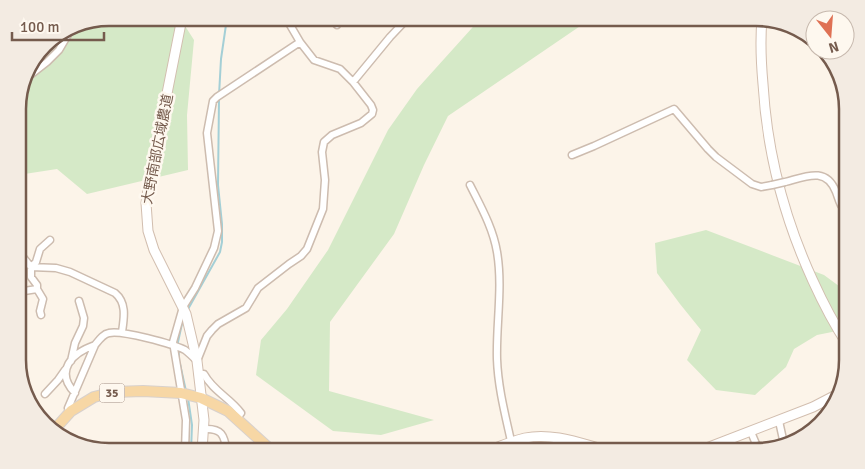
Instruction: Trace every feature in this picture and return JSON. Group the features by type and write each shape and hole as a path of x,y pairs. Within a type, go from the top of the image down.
{"main road":[{"name":"35","path":"58,425 71,411 94,397 114,392 143,391 189,395 228,411 262,443"}],"street":[{"name":"大野南部広域農道","path":"180,26 146,204 148,231 154,250 186,314 197,361 198,374 189,395 204,420 203,443"},
{"path":"71,411 68,408 95,345 102,337 108,333 122,332 186,350 197,361 207,336 212,330 218,324 246,308 258,288 301,256 307,249 323,209 325,180 322,152 324,142 332,136 361,123 372,114 373,110 353,82 340,68 314,60 291,26"},
{"path":"353,82 400,26"},
{"path":"762,27 764,102 768,138 778,183 801,256 824,305 839,329"},
{"path":"37,70 59,50 66,39"},
{"path":"185,443 189,395 173,342 183,307 195,288 214,248 218,231 207,133 213,101 300,42"},
{"path":"572,155 674,109 708,150 752,184 761,187 817,175 827,178 832,182 839,201"},
{"path":"470,185 490,226 497,251 499,269 498,360 501,395 511,441"},
{"path":"31,268 36,262 40,249 50,240"},
{"path":"26,261 31,268 31,277 43,299 41,315"},
{"path":"31,268 56,268 70,272 115,293 121,298 124,316 122,332"},
{"path":"26,290 37,288"},
{"path":"70,362 75,343 83,326 84,318 79,301"},
{"path":"45,394 80,352 95,345"},
{"path":"65,370 69,387 75,393"},
{"path":"198,374 204,374 211,386 234,404 241,413 236,419"},
{"path":"722,443 829,399"},
{"path":"778,421 782,438"},
{"path":"204,430 216,429 225,439 226,443"},
{"path":"751,432 756,443"},
{"path":"506,443 526,438 548,437 578,443"}],"green space":[{"path":"185,26 194,40 187,115 188,170 87,194 57,169 26,174 26,104 29,88 43,59 68,37 99,27"},
{"path":"474,26 580,26 448,116 394,234 330,322 329,391 434,420 381,435 333,431 256,375 261,340 287,309 328,250 388,130 417,89"},
{"path":"706,230 824,275 839,286 839,331 817,335 794,349 786,367 755,395 716,390 687,360 701,330 657,273 655,243"}],"waterway":[{"path":"219,95 221,59 226,26"},
{"path":"187,311 220,252 222,242 218,185 219,99"},
{"path":"179,357 178,342 183,319"},
{"path":"180,364 186,391"},
{"path":"188,398 192,425 191,443"}]}
